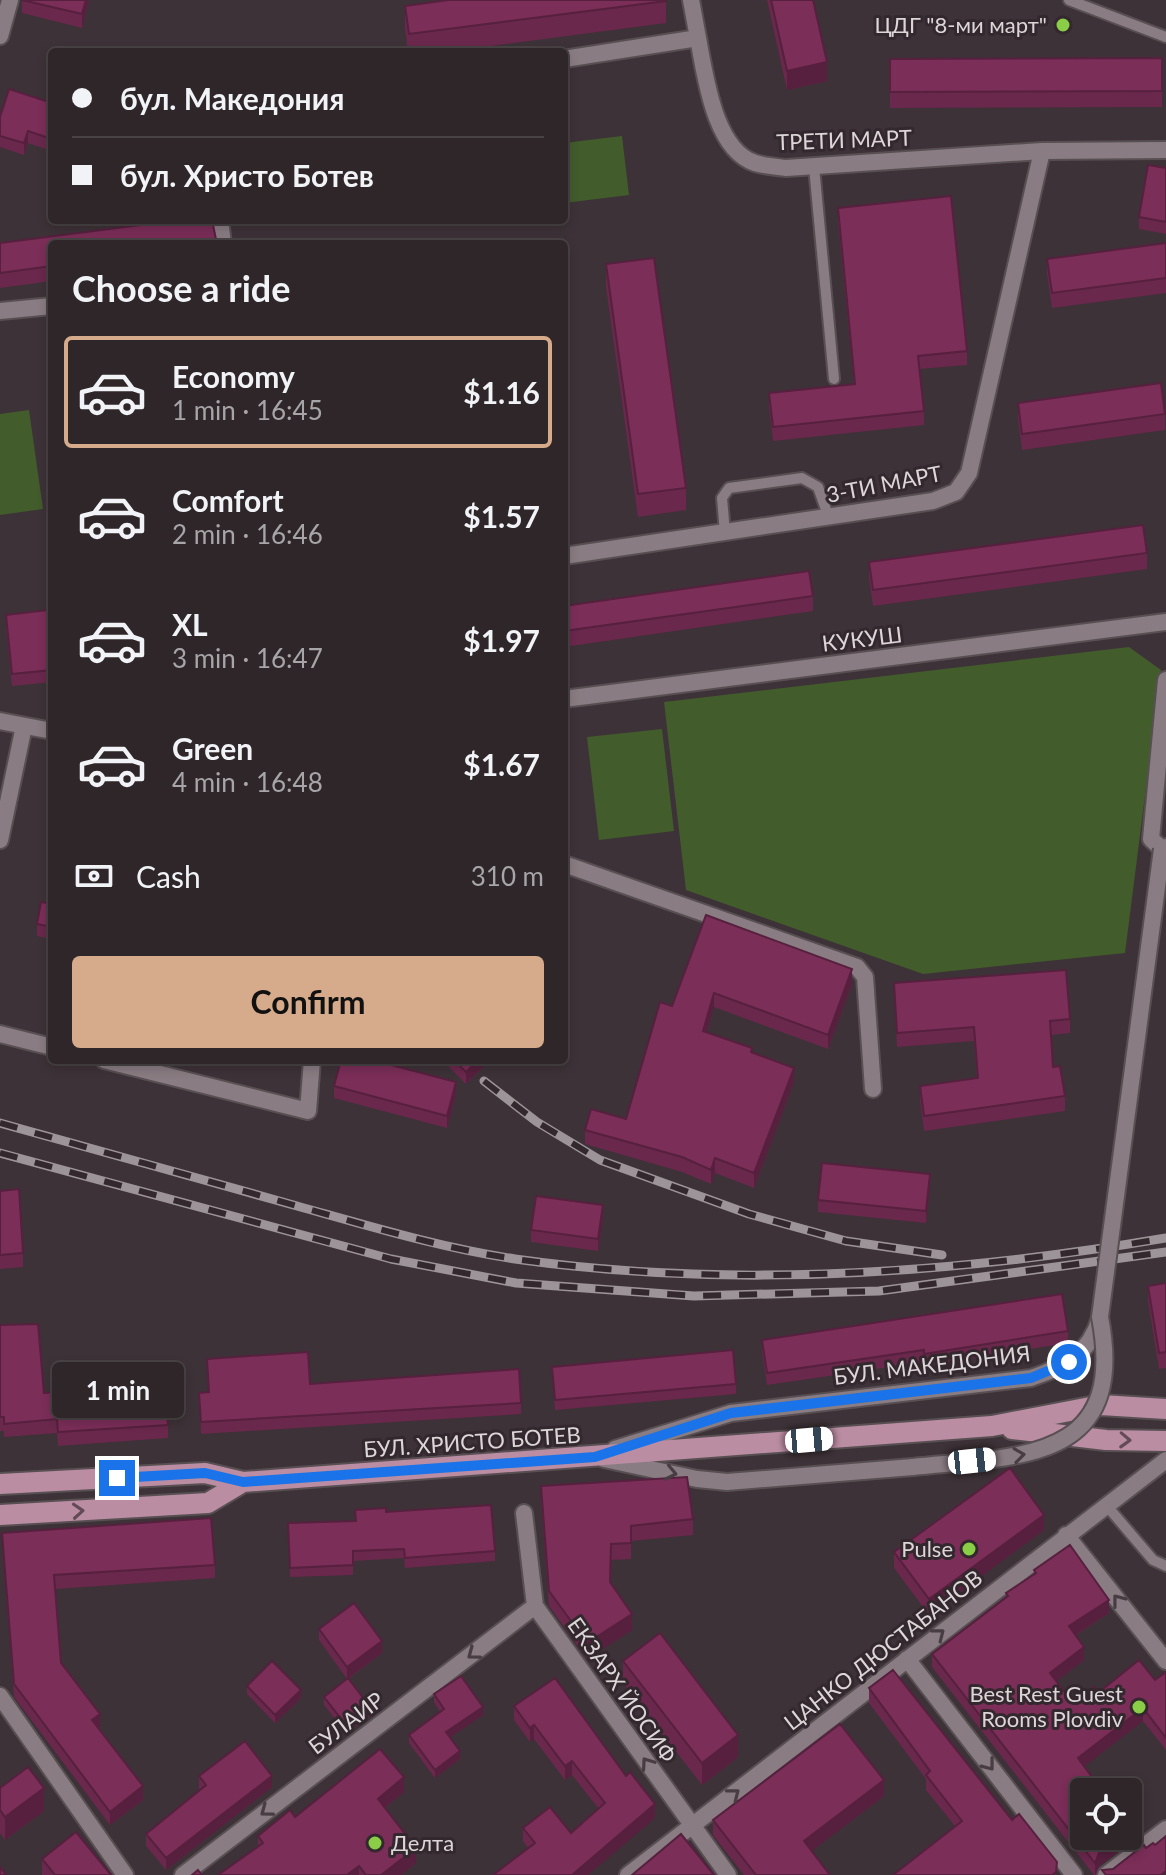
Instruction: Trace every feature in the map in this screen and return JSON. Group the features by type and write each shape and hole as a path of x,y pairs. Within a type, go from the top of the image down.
{"main road":[{"name":"БУЛ. ХРИСТО БОТЕВ","path":"0,1484 205,1473 243,1482 992,1426 1101,1405 1166,1409"},
{"name":"БУЛ. ХРИСТО БОТЕВ","path":"992,1426 1106,1440 1166,1441"},
{"name":"БУЛ. ХРИСТО БОТЕВ","path":"0,1515 208,1503 243,1482"}],"street":[{"path":"0,36 10,0"},
{"name":"ТРЕТИ МАРТ","path":"691,0 711,103 728,142 752,163 786,168 1042,151 1166,150"},
{"path":"568,58 698,38"},
{"name":"3-ТИ МАРТ","path":"568,555 946,498 964,485 1042,151"},
{"path":"0,311 48,306"},
{"name":"КУКУШ","path":"568,698 1166,622"},
{"path":"1164,848 1151,839 1166,680"},
{"path":"0,721 48,730"},
{"path":"0,840 24,726"},
{"name":"БУЛ. МАКЕДОНИЯ","path":"595,1457 731,1413 1031,1378 1050,1371 1083,1351 1095,1337 1100,1317 1164,848"},
{"path":"568,865 857,967 865,977 873,1089"},
{"path":"0,1034 48,1046"},
{"path":"120,1064 308,1111 312,1064"},
{"name":"БУЛ. МАКЕДОНИЯ","path":"595,1457 697,1479 727,1482 1030,1455 1064,1439 1090,1414 1106,1379 1107,1356 1100,1317"},
{"name":"ЦАНКО ДЮСТАБАНОВ","path":"628,1875 1166,1460"},
{"name":"ЕКЗАРХ ЙОСИФ","path":"524,1513 535,1606 728,1875"},
{"path":"1066,1535 1166,1661"},
{"name":"БУЛАИР","path":"183,1875 535,1606"},
{"path":"907,1659 1074,1875"},
{"path":"0,1696 125,1875"},
{"path":"1106,1875 1166,1829"}],"lane":[{"path":"1069,0 1166,37"},
{"path":"814,167 834,379"},
{"path":"725,533 722,498 729,488 802,478 818,487 829,518"},
{"path":"1107,1506 1153,1560 1166,1566"}],"green space":[{"path":"622,136 629,195 568,203 568,143"},
{"path":"29,410 43,509 0,515 0,414"},
{"path":"1129,647 1161,670 1125,953 923,974 686,890 664,702"},
{"path":"662,729 674,831 599,840 587,737"}],"building":[{"path":"22,0 86,0 82,14"},
{"path":"448,0 666,1 409,34 405,6"},
{"path":"771,0 813,0 827,62 787,71"},
{"path":"1162,58 1162,91 890,92 890,59"},
{"path":"9,89 48,102 48,138 28,131 24,143 0,136 0,117"},
{"path":"1148,165 1166,168 1166,222 1139,217"},
{"path":"951,196 967,351 918,356 924,411 773,427 769,393 855,384 838,208"},
{"path":"149,224 213,224 216,240 48,240 48,267 0,273 0,243"},
{"path":"1166,243 1166,278 1052,293 1047,259"},
{"path":"654,258 686,488 638,494 606,264"},
{"path":"1161,383 1165,414 1022,434 1018,403"},
{"path":"1143,525 1147,553 873,590 869,562"},
{"path":"809,571 813,596 568,630 568,605"},
{"path":"48,610 48,670 12,674 6,615"},
{"path":"41,902 48,903 48,926 37,924"},
{"path":"706,915 852,969 828,1035 714,993 703,1031 752,1048 751,1052 794,1068 754,1173 715,1158 711,1170 682,1157 585,1130 591,1109 626,1119 660,1002 672,1006"},
{"path":"1066,970 1070,1019 1050,1021 1053,1067 1060,1066 1065,1096 924,1116 920,1086 978,1078 974,1027 897,1033 894,983"},
{"path":"340,1064 387,1064 456,1082 447,1116 334,1086"},
{"path":"458,1064 474,1064 466,1072"},
{"path":"822,1163 930,1174 926,1211 818,1200"},
{"path":"19,1189 23,1253 0,1255 0,1191"},
{"path":"536,1196 603,1205 598,1239 531,1230"},
{"path":"1166,1283 1166,1352 1159,1353 1148,1286"},
{"path":"1062,1294 1068,1331 924,1354 924,1350 767,1373 762,1340"},
{"path":"38,1324 44,1393 165,1384 168,1425 58,1432 57,1419 4,1424 4,1417 0,1417 0,1325"},
{"path":"733,1350 736,1384 555,1400 552,1367"},
{"path":"308,1352 310,1384 519,1369 521,1403 201,1422 199,1393 209,1392 207,1359"},
{"name":"Pulse","path":"1010,1468 1044,1515 929,1599 894,1552"},
{"path":"687,1477 693,1519 631,1526 631,1543 611,1544 610,1582 632,1614 587,1643 549,1591 541,1486"},
{"path":"491,1505 495,1551 405,1558 404,1549 353,1551 353,1565 290,1568 288,1523 356,1521 355,1510 386,1508 386,1512"},
{"path":"211,1518 215,1565 54,1575 61,1663 100,1714 92,1720 143,1786 110,1812 14,1684 2,1533"},
{"path":"1070,1545 1109,1600 1069,1626 1084,1647 1050,1673 1073,1703 1094,1687 1098,1693 1139,1660 1155,1680 1166,1672 1166,1738 1143,1708 1078,1758 1093,1778 1070,1778 1070,1831 932,1654 1008,1596 1006,1593 1036,1573 1034,1570"},
{"path":"354,1603 382,1641 347,1667 319,1629"},
{"path":"660,1633 738,1735 702,1763 623,1661"},
{"path":"272,1661 301,1690 275,1715 247,1686"},
{"path":"893,1670 1012,1820 1019,1814 1057,1862 1056,1872 1052,1875 893,1875 962,1821 926,1775 930,1771 869,1688"},
{"path":"461,1676 483,1707 446,1732 460,1751 435,1770 409,1735 444,1709 434,1694"},
{"path":"348,1678 370,1707 346,1725 324,1697"},
{"path":"555,1678 626,1776 630,1772 655,1804 572,1875 493,1875 535,1843 523,1828 550,1807 571,1833 605,1803 572,1761 565,1766 534,1725 530,1728 514,1706"},
{"path":"840,1724 884,1780 804,1841 830,1875 756,1875 713,1820"},
{"path":"245,1741 272,1776 166,1858 146,1834 206,1785 199,1776"},
{"path":"380,1749 404,1777 378,1799 416,1848 381,1875 366,1875 359,1866 347,1875 218,1875 263,1843 258,1836 290,1810 295,1817"},
{"path":"28,1767 44,1788 5,1817 0,1810 0,1788"},
{"path":"76,1832 111,1875 55,1875 42,1859"},
{"path":"681,1834 714,1875 632,1875"},
{"path":"1166,1836 1166,1871 1161,1875 1106,1875 1102,1870 1113,1869 1138,1850 1142,1850 1144,1845 1146,1848 1153,1843 1155,1845"},
{"path":"1085,1850 1103,1850 1095,1863"}],"railway":[{"path":"484,1081 537,1122 600,1160 749,1214 846,1241 942,1255"},
{"path":"0,1123 432,1243 515,1259 595,1268 759,1275 841,1273 1005,1261 1166,1238"},
{"path":"0,1153 391,1259 516,1283 694,1296 879,1291 1166,1252"}],"place":[{"name":"ЦДГ \"8-ми март\"","path":"1063,25"},
{"name":"Pulse","path":"969,1549"},
{"name":"Best Rest Guest Rooms Plovdiv","path":"1139,1707"},
{"name":"Делта","path":"375,1843"}],"route":[{"path":"117,1478 205,1473 243,1482 595,1457 664,1432 731,1413 1031,1378 1069,1362"}]}
